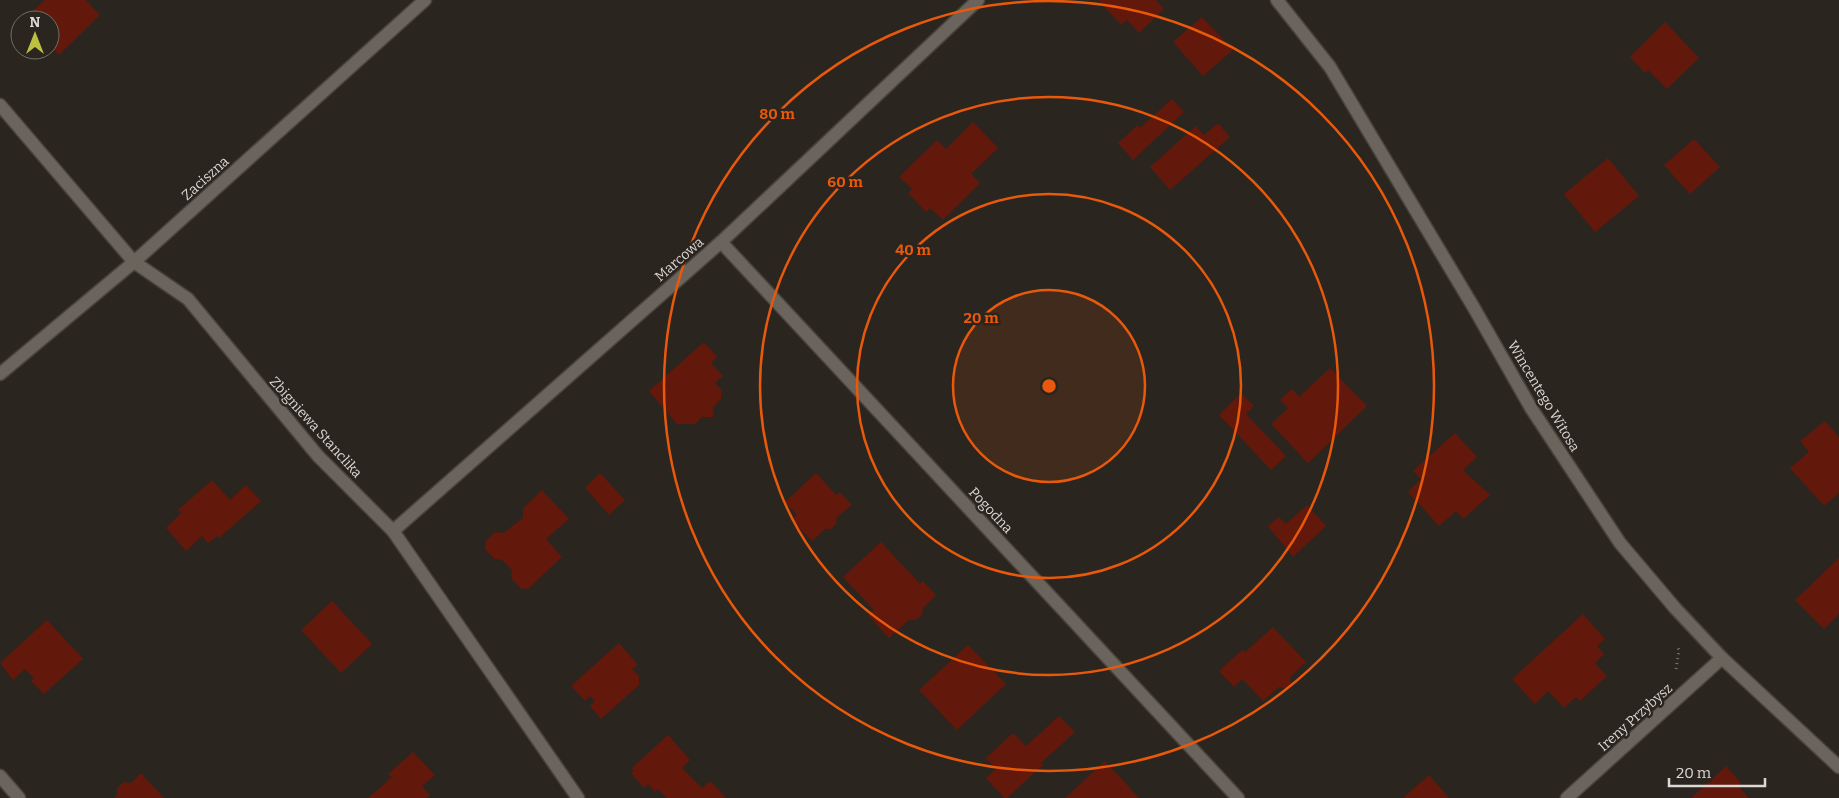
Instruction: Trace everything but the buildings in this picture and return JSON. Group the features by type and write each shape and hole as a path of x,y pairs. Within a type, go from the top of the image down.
{"street":[{"name":"Zaciszna","path":"0,374 134,262 425,0"},
{"name":"Marcowa","path":"393,531 721,242 978,0"},
{"name":"Wincentego Witosa","path":"1277,0 1330,67 1474,308 1531,408 1620,543 1675,608 1722,658 1839,766"},
{"name":"Zbigniewa Stanclika","path":"0,105 134,262 188,299 318,456 393,531 578,798"},
{"name":"Pogodna","path":"721,242 1238,798"},
{"name":"Ireny Przybysz","path":"1567,798 1722,658"},
{"path":"0,776 19,798"}]}
